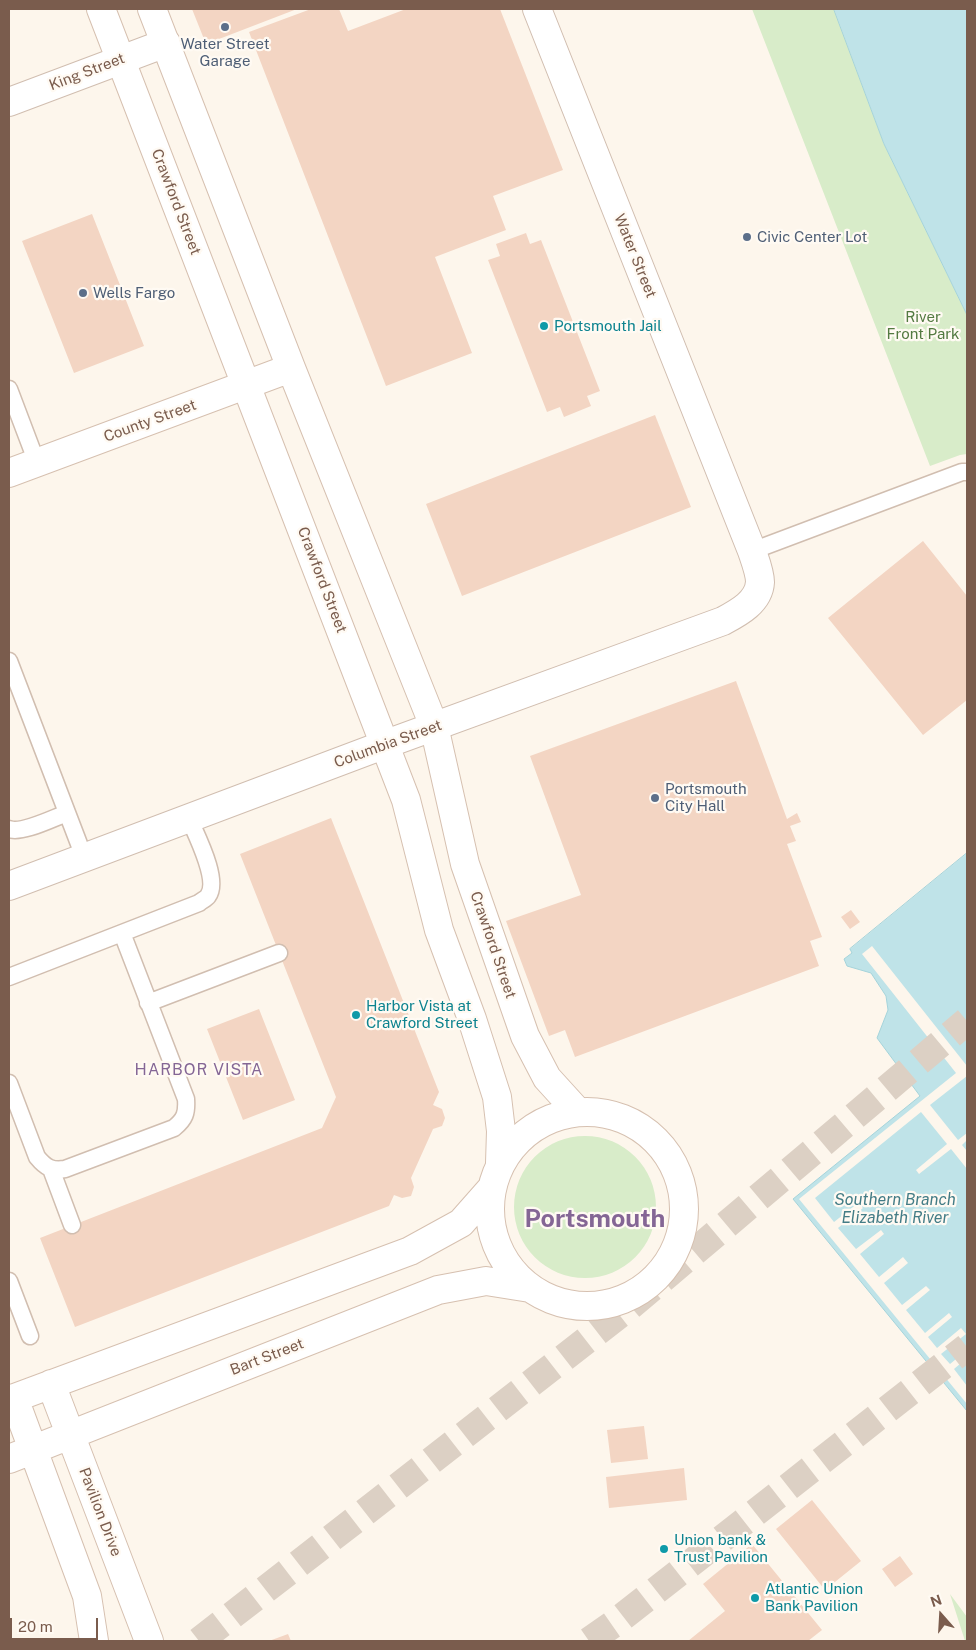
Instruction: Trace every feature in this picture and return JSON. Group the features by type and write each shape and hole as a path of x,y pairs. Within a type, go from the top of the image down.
{"main road":[{"name":"Crawford Street","path":"101,9 406,800 439,930 472,1019 497,1097 501,1131 500,1162"},
{"name":"Crawford Street","path":"152,9 291,368 434,726 465,864 525,1036 547,1078 577,1111"},
{"name":"Water Street","path":"537,9 752,551 760,581 758,589"},
{"name":"King Street","path":"9,102 166,43"},
{"name":"County Street","path":"9,473 291,368"},
{"name":"Columbia Street","path":"9,886 434,726 723,621 744,609 751,602 758,589"},
{"path":"577,1111 608,1113 638,1124 662,1145 678,1171 685,1202 682,1233 669,1262 648,1285 620,1300 589,1306 558,1302 530,1288 510,1269 496,1245 489,1217 491,1189 500,1162 520,1138 546,1120 577,1111"},
{"path":"94,1641 87,1596 21,1454 12,1399 410,1251 462,1223 491,1189"},
{"name":"Bart Street","path":"21,1454 438,1290 486,1281 530,1288"},
{"name":"Pavilion Drive","path":"51,1384 149,1641"}],"lane":[{"path":"9,389 37,463"},
{"path":"752,551 962,472 967,472"},
{"path":"9,661 84,857"},
{"path":"9,829 23,829 67,813"},
{"path":"9,977 199,903 208,897 212,886 211,875 189,818"},
{"path":"9,1083 38,1157 44,1166 54,1171 66,1169 174,1128 182,1121 187,1111 186,1099 122,933"},
{"path":"148,1003 279,952"},
{"path":"50,1169 72,1225"},
{"path":"9,1281 30,1336"}],"green space":[{"name":"River Front Park","path":"752,9 834,9 884,144 967,315 967,454 930,466"},
{"path":"585,1136 599,1137 612,1141 635,1157 651,1180 655,1193 655,1221 651,1234 635,1257 612,1273 599,1277 585,1278 571,1277 558,1273 535,1257 519,1234 515,1221 514,1207 515,1193 519,1180 535,1157 558,1141 571,1137"},
{"path":"950,1594 967,1617 967,1641 965,1641"}],"water":[{"path":"834,9 967,9 967,315 884,144"},
{"name":"Southern Branch Elizabeth River","path":"967,853 967,1411 793,1199 920,1096 877,1038 888,1010 886,996 871,973 847,966 844,959 852,953 850,949"}],"pier":[{"path":"872,946 967,1066 967,1076 930,1105 958,1140 967,1133 967,1140 962,1145 967,1151 967,1169 951,1149 919,1174 916,1170 947,1144 921,1112 815,1198 834,1222 858,1203 863,1208 838,1228 856,1249 881,1230 884,1234 860,1254 879,1277 903,1257 908,1263 884,1283 902,1305 926,1286 930,1290 906,1310 925,1333 949,1313 952,1317 928,1337 937,1348 961,1328 966,1334 941,1354 950,1364 967,1350 967,1358 954,1369 967,1386 967,1404 799,1199 956,1073 862,954"}],"building":[{"name":"Water Street Garage","path":"192,9 297,9 206,44"},
{"path":"311,9 339,9 348,31 406,9 500,9 563,170 493,196 506,230 435,257 472,353 386,386 249,32"},
{"name":"Wells Fargo","path":"92,214 144,346 74,373 22,241"},
{"name":"Portsmouth Jail","path":"526,233 530,244 541,240 600,391 587,396 591,406 564,417 560,407 547,412 488,260 500,256 496,244"},
{"path":"655,415 691,507 462,596 426,504"},
{"path":"923,541 967,596 967,700 923,735 828,618"},
{"path":"736,681 787,819 797,813 801,822 790,826 796,841 787,844 822,937 810,941 819,966 575,1057 565,1030 549,1036 506,921 581,895 530,756"},
{"name":"Harbor Vista at Crawford Street","path":"331,818 439,1092 433,1105 442,1109 445,1118 442,1126 433,1129 411,1178 414,1187 411,1196 402,1198 394,1195 389,1206 75,1327 40,1238 322,1128 336,1097 240,854"},
{"path":"851,910 860,922 850,929 841,917"},
{"path":"259,1009 295,1100 243,1120 207,1029"},
{"path":"644,1426 648,1459 611,1463 607,1430"},
{"path":"684,1468 687,1500 609,1508 606,1477"},
{"path":"812,1500 861,1561 825,1590 776,1529"},
{"name":"Atlantic Union Bank Pavilion","path":"752,1544 822,1630 808,1641 688,1641 725,1611 703,1584"},
{"path":"900,1556 913,1574 895,1587 882,1569"},
{"path":"288,1634 291,1641 269,1641"}],"tunnel":[{"path":"199,1641 628,1308 967,1021"},
{"path":"589,1641 967,1347"}],"place":[{"name":"Water Street Garage","path":"225,27"},
{"name":"Civic Center Lot","path":"747,237"},
{"name":"Wells Fargo","path":"83,293"},
{"name":"Portsmouth Jail","path":"544,326"},
{"name":"Portsmouth City Hall","path":"655,798"},
{"name":"Harbor Vista at Crawford Street","path":"356,1015"},
{"name":"Union bank & Trust Pavilion","path":"664,1549"},
{"name":"Atlantic Union Bank Pavilion","path":"755,1598"}],"district":[{"name":"HARBOR VISTA","path":"199,1070"},
{"name":"Portsmouth","path":"595,1219"}]}
